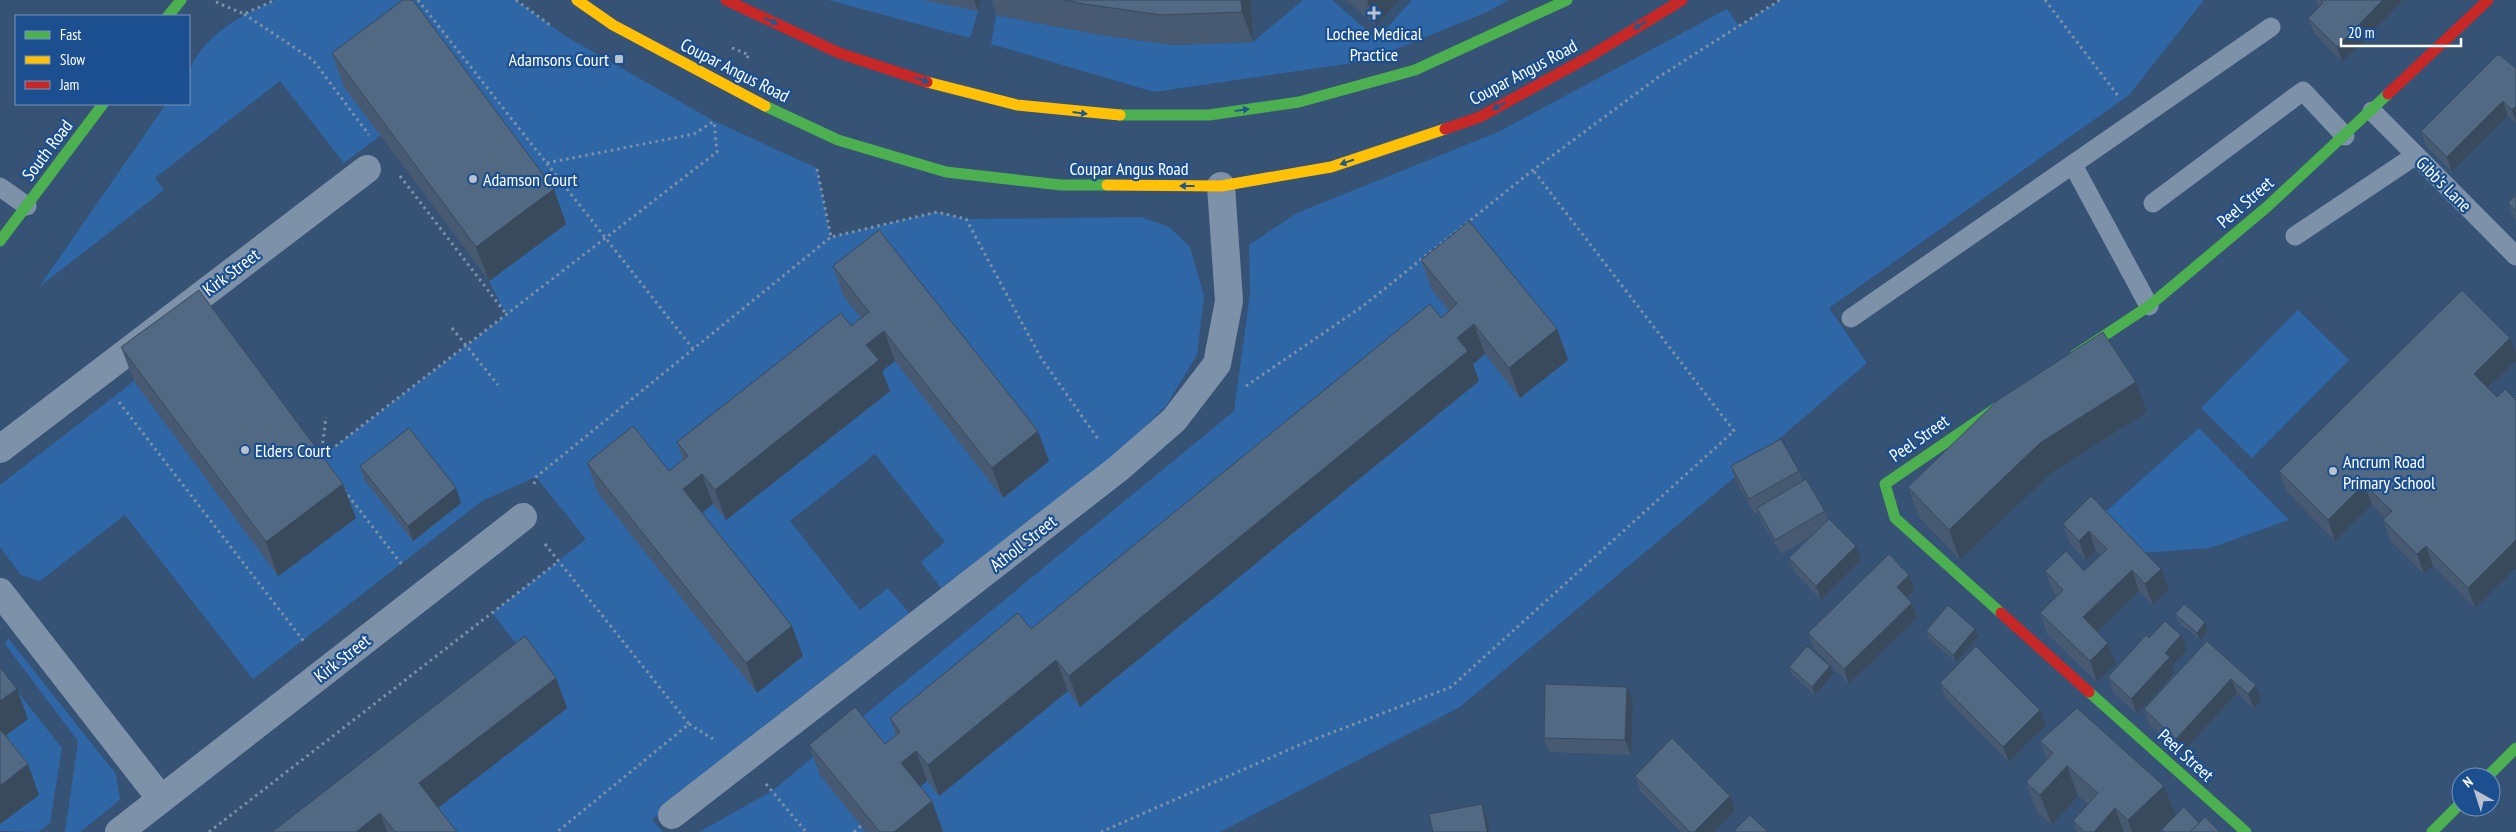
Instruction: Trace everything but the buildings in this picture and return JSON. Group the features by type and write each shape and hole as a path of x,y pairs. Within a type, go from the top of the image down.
{"main road":[{"path":"169,15 181,0"},
{"name":"Coupar Angus Road","path":"576,0 613,25 732,90 838,140 946,172 1061,185 1220,186 1331,167 1480,117 1592,55 1682,0"},
{"path":"726,0 839,53 934,84 1018,105 1103,115 1209,115 1299,102 1415,70 1567,0"},
{"name":"Peel Street","path":"2066,361 2149,306 2268,206 2372,111 2488,0"},
{"name":"South Road","path":"0,241 102,105"},
{"name":"Peel Street","path":"2016,394 1885,484 1895,518 2246,832"},
{"path":"2497,767 2516,748"},
{"path":"2432,832 2451,813"}],"street":[{"name":"Kirk Street","path":"0,449 367,169"},
{"name":"Atholl Street","path":"672,815 1119,468 1174,420 1217,364 1229,302 1220,186"},
{"name":"Kirk Street","path":"119,832 523,517"},
{"path":"0,592 161,799"}],"lane":[{"path":"1851,318 2271,27"},
{"path":"2153,203 2303,91 2345,136"},
{"name":"Gibb's Lane","path":"2372,111 2516,256"},
{"path":"2296,236 2416,155"},
{"path":"2073,165 2149,306"},
{"path":"0,187 27,206"}],"path":[{"path":"210,0 244,14 275,0"},
{"path":"418,0 693,349"},
{"path":"516,0 552,27"},
{"path":"1238,391 1363,306 1533,170 1657,78 1780,0"},
{"path":"2045,0 2137,121"},
{"path":"705,116 722,125"},
{"path":"546,163 694,134 714,121"},
{"path":"320,458 717,152 714,121"},
{"path":"808,164 817,168 831,237"},
{"path":"1101,832 1296,746 1451,687 1734,431 1533,170"},
{"path":"557,832 689,724 523,517 536,476 831,237 937,212 966,219 1041,358 1119,468"},
{"path":"452,328 498,386"},
{"path":"98,374 326,671"},
{"path":"326,417 320,458 326,466"},
{"path":"343,488 424,595"},
{"path":"209,832 559,561"},
{"path":"772,791 806,832"},
{"path":"854,832 861,826"}],"shaded area":[{"path":"275,0 516,0 567,37 714,121 817,168 831,237 937,212 966,219 1141,217 1169,227 1190,247 1204,296 1197,355 1166,406 1112,459 941,588 921,562 945,542 875,454 790,521 860,610 888,588 909,613 748,738 652,820 663,832 445,832 430,814 567,708 492,613 586,539 536,477 482,501 253,679 125,515 40,581 21,575 0,547 0,485 134,381 279,576 356,518 320,458 506,315 489,281 566,224 381,135 344,163 280,81 155,178 164,190 39,287 165,105 190,105 190,69 205,46 226,27 250,12"},
{"path":"828,0 925,0 978,11 970,38"},
{"path":"1303,0 1332,0 1377,39 1412,0 1509,0 1487,12 1367,61 1154,92 991,44 996,15 1095,34 1173,45 1253,42"},
{"path":"1780,0 2204,0 2129,95 1829,308 1867,363 1730,481 1460,707 1220,832 699,832 772,791 1234,411 1250,294 1249,245 1297,213 1498,132 1727,9 1739,26"},
{"path":"2298,310 2349,360 2252,458 2201,408"},
{"path":"2199,428 2289,520 2210,548 2141,553 2102,515"},
{"path":"8,638 116,774 120,800 80,832 65,832 78,741 5,644"},
{"path":"3,673 62,748 50,823 38,832 0,831 0,824 39,794 3,749"}],"traffic: fast":[{"path":"169,15 181,0"},
{"path":"1120,115 1209,115 1299,102 1415,70 1567,0"},
{"path":"2075,355 2149,306 2268,206 2388,94"},
{"path":"0,241 102,105"},
{"path":"765,106 838,140 946,172 1061,185 1107,185"},
{"path":"2001,613 1895,518 1885,484 2008,400"},
{"path":"2089,692 2246,832"},
{"path":"2497,767 2516,748"},
{"path":"2432,832 2451,813"}],"traffic: slow":[{"path":"577,0 613,25 765,106"},
{"path":"927,82 1017,105 1120,115"},
{"path":"1107,185 1221,186 1331,167 1445,129"}],"traffic: jam":[{"path":"726,0 839,53 927,82"},
{"path":"1445,129 1480,117 1592,55 1682,0"},
{"path":"2388,94 2488,0"},
{"path":"2001,613 2089,692"}],"place":[{"name":"Lochee Medical Practice","path":"1374,13"},
{"name":"Adamsons Court","path":"619,59"},
{"name":"Adamson Court","path":"473,179"},
{"name":"Elders Court","path":"245,450"},
{"name":"Ancrum Road Primary School","path":"2333,471"}]}
